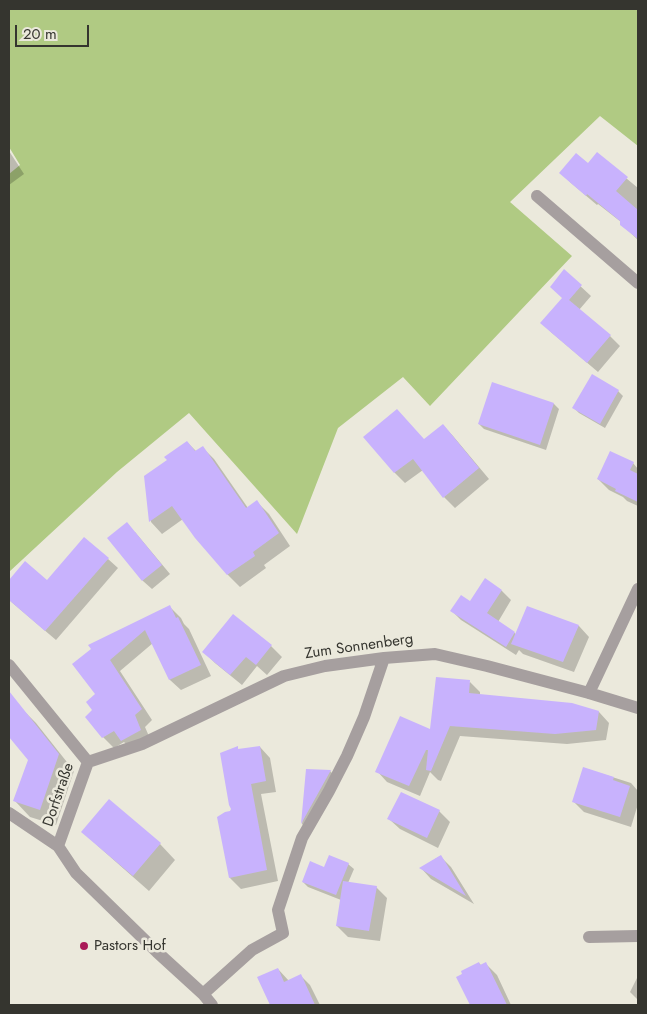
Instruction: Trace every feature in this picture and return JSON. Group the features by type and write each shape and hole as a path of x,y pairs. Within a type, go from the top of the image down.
{"street":[{"path":"537,196 638,283"},
{"path":"589,693 638,589"},
{"name":"Zum Sonnenberg","path":"88,762 142,744 284,676 324,666 384,658 435,654 589,693 638,708"},
{"path":"203,994 252,950 283,933 278,910 302,838 347,756 364,717 384,658"},
{"name":"Dorfstraße","path":"9,665 88,762 58,846 76,873 203,994 212,1005"},
{"path":"9,813 58,846"},
{"path":"589,937 638,936"}],"green space":[{"path":"9,9 638,9 638,146 600,116 510,202 572,256 430,406 403,377 338,428 297,534 189,413 117,472 9,572 9,174 20,165 9,147"}],"building":[{"path":"597,152 628,177 616,191 638,210 638,239 620,225 620,221 559,173 576,153 588,163"},
{"path":"564,269 582,285 569,300 611,335 587,363 540,323 562,298 550,287"},
{"path":"592,374 619,390 600,424 572,408"},
{"path":"492,382 554,403 540,445 478,424"},
{"path":"397,409 424,439 443,424 479,468 443,498 413,459 394,473 363,437"},
{"path":"187,441 195,451 203,446 246,508 257,500 279,533 253,552 255,556 227,575 195,538 172,506 149,522 144,476 167,460 164,457"},
{"path":"610,451 634,462 630,470 638,474 638,502 615,491 616,489 597,479"},
{"path":"127,522 162,565 142,581 107,538"},
{"path":"84,537 109,558 45,631 9,600 9,580 25,561 47,580"},
{"path":"485,578 502,590 487,613 515,632 506,647 450,611 461,595 470,601"},
{"path":"170,605 176,618 178,617 201,665 169,680 145,630 110,660 142,709 135,715 141,730 121,741 114,731 102,738 85,717 92,710 86,702 95,694 72,664 91,649 88,645"},
{"path":"527,606 579,625 563,662 511,644"},
{"path":"233,614 272,645 256,665 246,657 230,675 202,652"},
{"path":"436,677 470,680 469,693 572,703 599,711 596,730 555,734 450,726 431,771 426,770 428,750 426,750 409,786 375,772 400,716 430,729"},
{"path":"9,691 59,754 40,810 13,801 28,760 9,737"},
{"path":"238,746 238,749 260,746 266,781 251,784 267,870 229,878 217,817 231,809 220,753"},
{"path":"583,767 614,777 613,780 630,786 620,817 572,802"},
{"path":"306,769 331,770 301,824"},
{"path":"401,792 440,810 427,838 387,819"},
{"path":"109,799 161,843 133,876 81,832"},
{"path":"329,855 349,863 336,895 302,882 310,861 324,867"},
{"path":"441,855 466,896 419,868"},
{"path":"343,881 377,886 369,931 336,926"},
{"path":"479,962 480,965 486,962 507,1005 470,1005 456,977 462,974 461,971"},
{"path":"278,968 284,982 301,974 315,1005 270,1005 257,977"}],"place":[{"name":"Pastors Hof","path":"84,946"}]}
